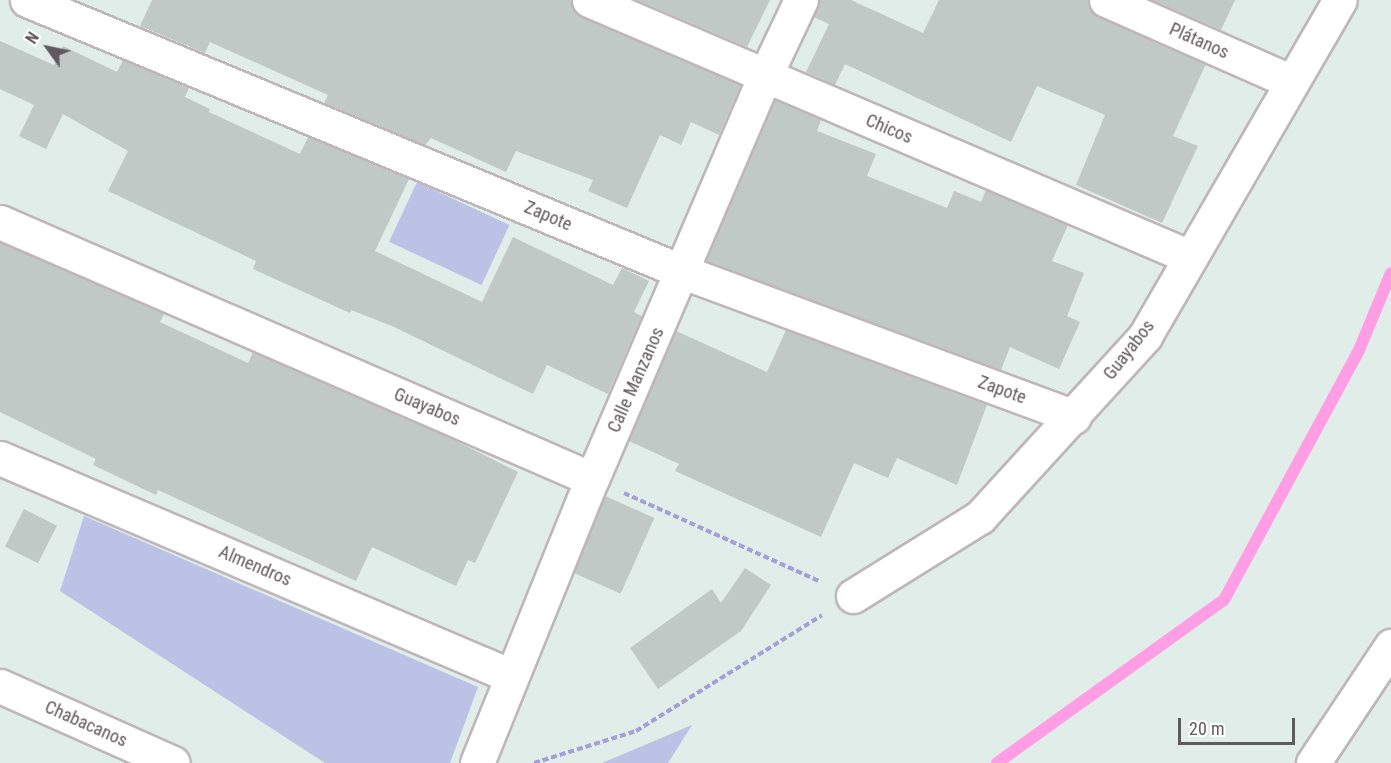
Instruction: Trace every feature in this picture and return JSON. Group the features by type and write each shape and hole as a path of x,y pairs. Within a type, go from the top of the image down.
{"street":[{"name":"Zapote","path":"27,0 683,272 1074,417"},
{"name":"Chicos","path":"589,0 1190,256"},
{"name":"Calle Manzanos","path":"477,763 509,675 592,479 683,272 765,76 801,0"},
{"name":"Plátanos","path":"1106,0 1292,82"},
{"name":"Guayabos","path":"853,596 980,518 1074,417 1145,336 1340,0"},
{"name":"Guayabos","path":"0,222 592,479"},
{"name":"Almendros","path":"0,458 509,675"},
{"path":"1313,763 1391,646"},
{"name":"Chabacanos","path":"0,686 172,763"}],"path":[{"path":"592,479 853,596"},
{"path":"534,763 636,730 853,596"}],"shaded area":[{"path":"417,182 509,225 482,285 389,242"},
{"path":"84,516 478,687 450,763 325,763 60,591"},
{"path":"692,725 668,763 602,763"}],"building":[{"path":"152,0 571,0 574,11 582,17 741,85 719,135 691,122 681,145 660,135 627,208 588,191 593,180 516,151 506,172 431,138 425,145 324,103 328,95 210,42 205,53 140,26"},
{"path":"637,0 770,0 747,47"},
{"path":"819,0 851,0 923,33 939,0 1088,0 1091,11 1098,17 1206,64 1173,136 1198,146 1162,223 1076,185 1105,115 1037,86 1011,142 845,64 835,85 806,72 829,24 814,17"},
{"path":"1152,0 1235,0 1221,30"},
{"path":"0,41 54,65 63,46 117,72 123,60 189,88 185,97 210,109 209,112 300,154 308,137 409,179 375,251 482,302 513,237 613,285 622,268 649,281 634,312 642,316 608,394 547,365 533,394 392,326 351,310 350,313 253,269 256,261 108,191 128,151 63,114 46,149 19,136 34,105 0,89"},
{"path":"775,100 821,120 817,131 876,154 867,176 947,208 954,191 981,202 986,190 1068,225 1052,261 1084,273 1067,316 1080,322 1059,369 1010,347 1001,370 706,261"},
{"path":"0,242 164,314 160,322 248,363 253,352 448,437 518,472 475,563 468,560 456,586 372,547 356,581 158,490 156,495 93,465 96,459 0,412"},
{"path":"786,330 987,405 957,485 897,458 888,478 854,463 821,537 675,471 679,464 629,441 676,331 767,372"},
{"path":"605,496 654,518 621,594 571,572"},
{"path":"24,509 57,526 38,563 5,546"},
{"path":"745,568 771,585 741,631 658,689 630,648 712,589 721,603"}],"waterway":[{"path":"997,763 1224,600 1359,350 1391,273"}]}
